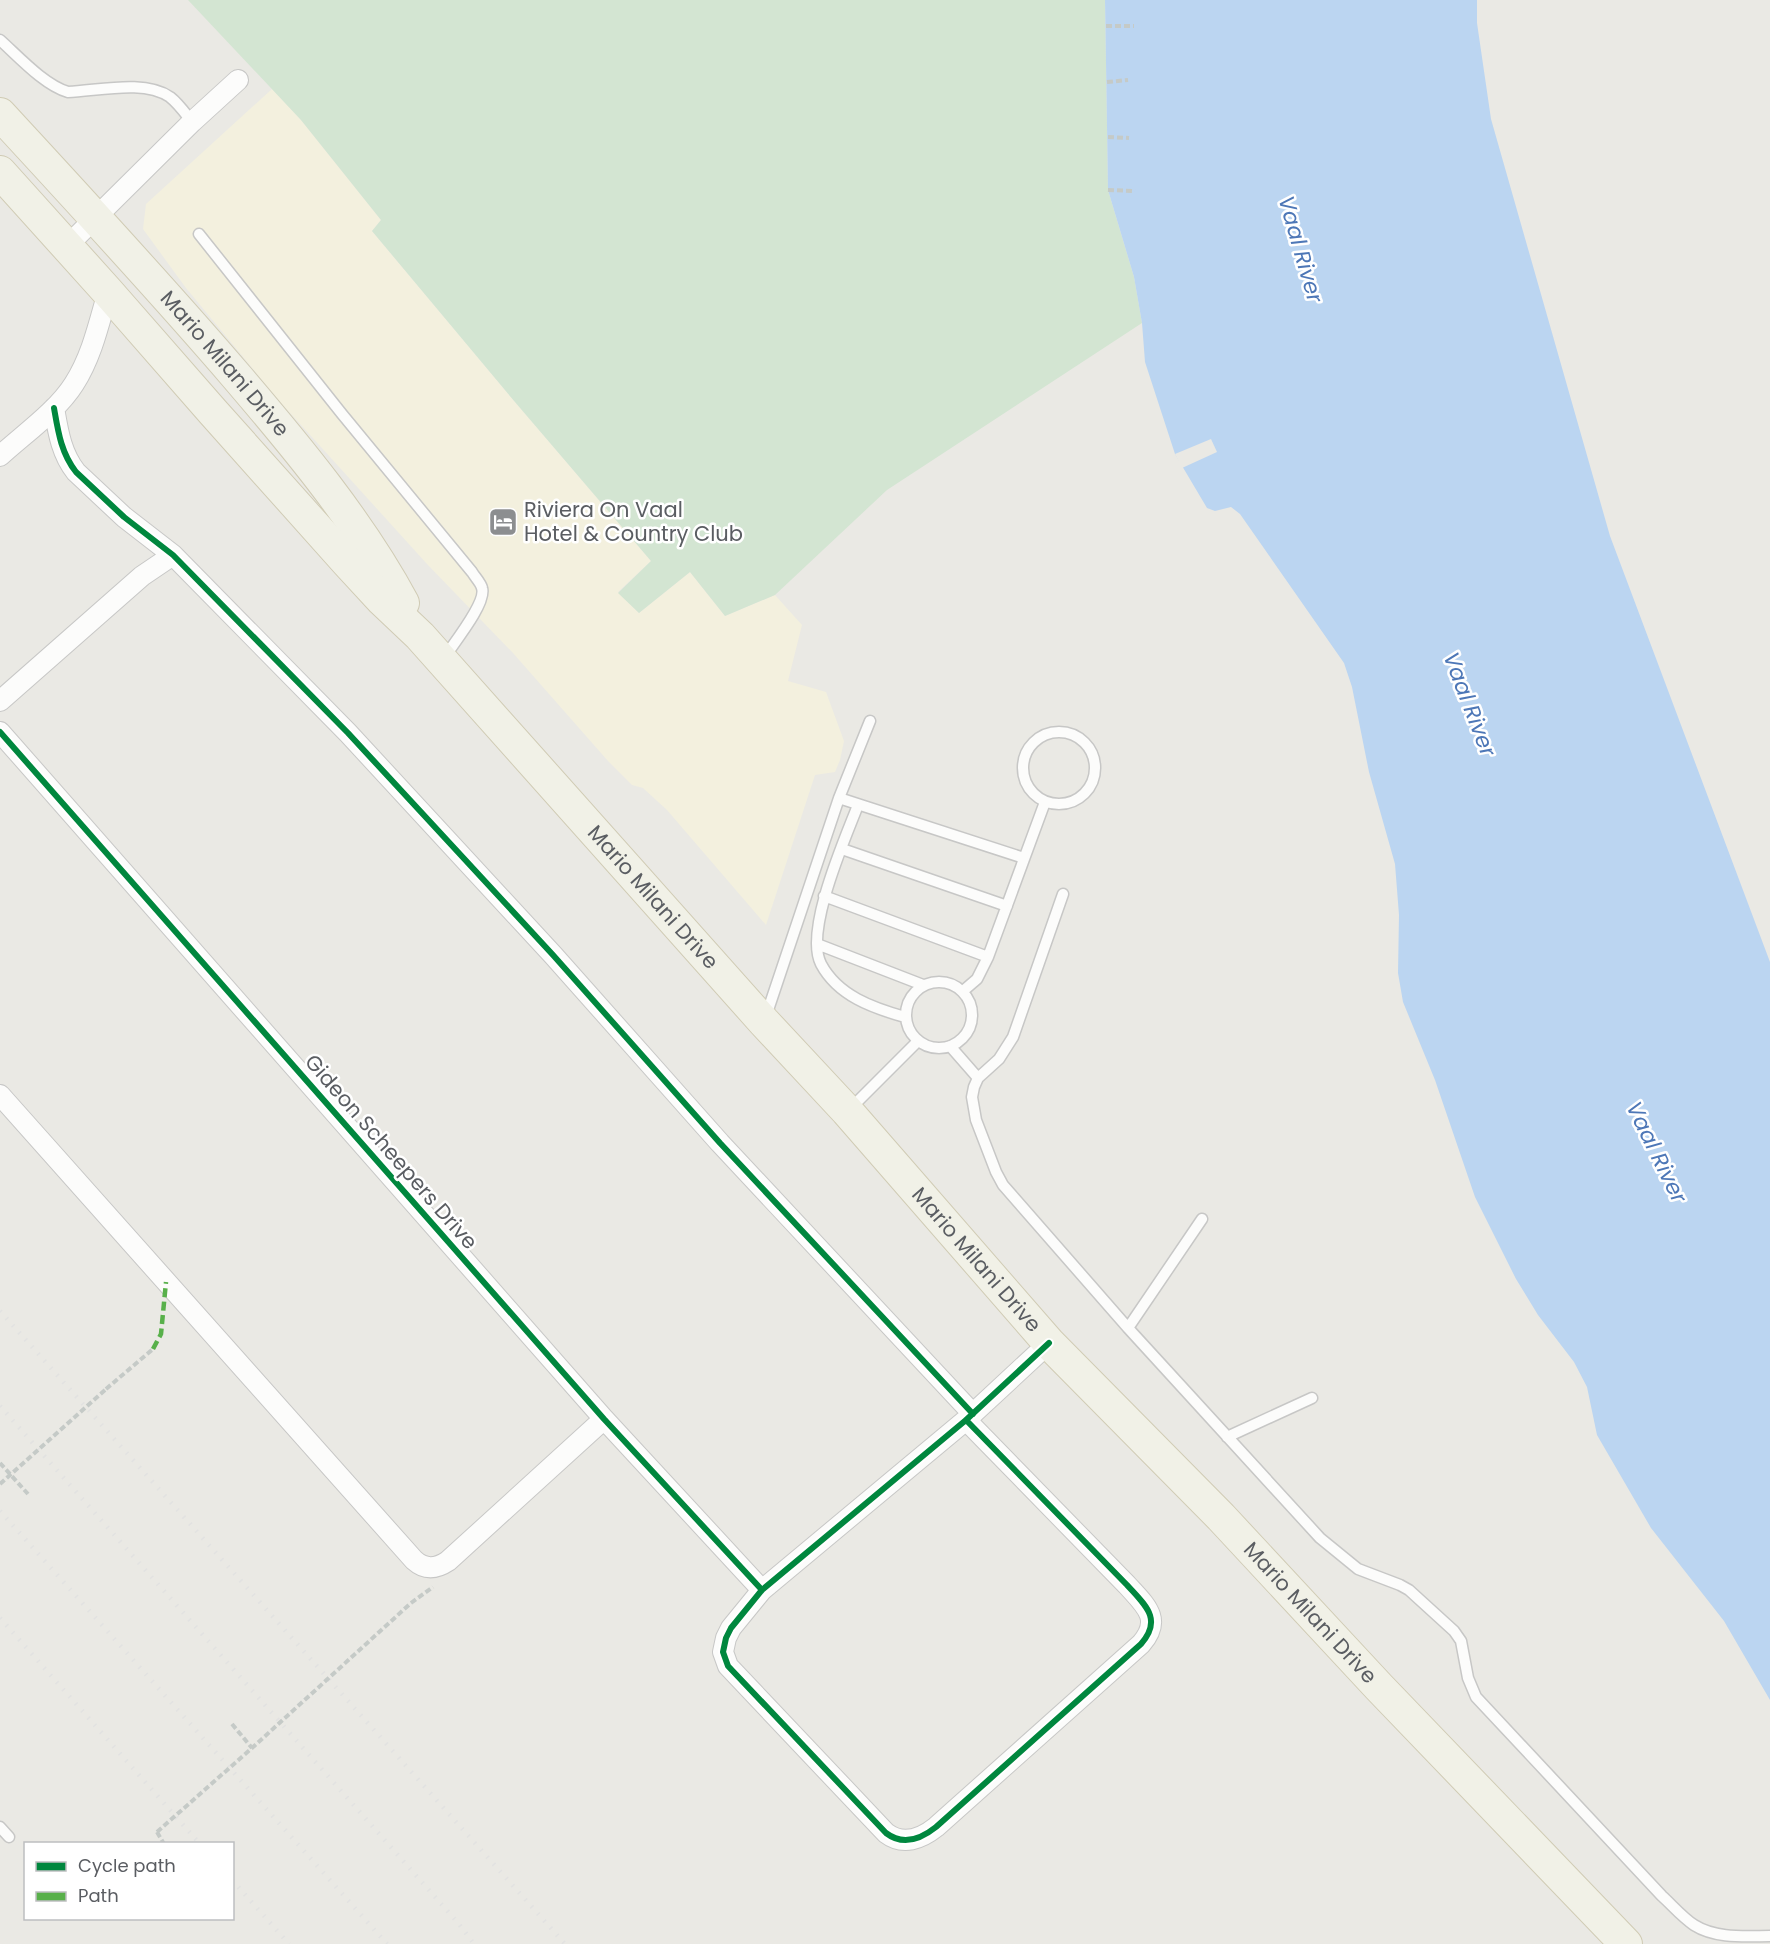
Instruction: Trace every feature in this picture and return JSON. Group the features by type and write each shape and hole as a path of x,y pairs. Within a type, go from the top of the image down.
{"main road":[{"name":"Mario Milani Drive","path":"0,114 95,217 243,385 333,495 391,580 420,636"},
{"name":"Mario Milani Drive","path":"0,172 382,600 442,660 764,1022 847,1111 1049,1343 1221,1516 1379,1687 1626,1944"},
{"path":"213,412 243,385"}],"street":[{"path":"67,246 192,122 238,80"},
{"path":"0,456 54,408 73,386 88,358 108,291"},
{"path":"54,408 62,447 69,464 76,472 124,518 173,555 348,733 553,955 969,1417 1150,1612 1151,1624 1147,1637 1141,1644 931,1831 908,1840 897,1839 886,1833 725,1662 723,1647 731,1628 762,1590 969,1417 1049,1343"},
{"path":"0,701 142,576 173,555"},
{"name":"Gideon Scheepers Drive","path":"0,732 604,1419 762,1590"},
{"path":"0,1095 421,1566 433,1568 448,1562 604,1419"}],"lane":[{"path":"0,40 61,90 68,92 153,89 170,97 192,122"},
{"path":"199,234 342,414 472,572 483,589 478,608 442,660"},
{"path":"764,1022 839,798 870,721"},
{"path":"1059,732 1070,734 1089,748 1094,758 1095,770 1092,781 1078,799 1067,803 1045,802 1027,785 1023,773 1028,750 1036,740 1047,735 1059,732"},
{"path":"839,798 1024,858"},
{"path":"963,991 977,979 988,957 1045,802"},
{"path":"858,805 824,896 817,944 821,965 830,977 847,992 873,1008 905,1017"},
{"path":"842,849 1007,906"},
{"path":"1063,894 1014,1037 999,1059 978,1078 974,1087 972,1097 975,1114 1003,1185 1128,1328 1320,1538 1358,1569 1409,1590 1454,1631 1461,1641 1468,1678 1476,1697 1678,1911 1695,1926 1709,1931 1730,1936 1770,1936"},
{"path":"824,896 988,957"},
{"path":"817,944 923,985"},
{"path":"933,981 944,981 963,991 969,1000 972,1010 971,1022 967,1032 951,1046 928,1047 912,1035 905,1017 907,1004 913,993 923,985 933,981"},
{"path":"847,1111 918,1041"},
{"path":"951,1046 978,1078"},
{"path":"1128,1328 1202,1219"},
{"path":"1227,1437 1312,1398"},
{"path":"0,1827 9,1837"}],"path":[{"path":"1106,26 1134,26"},
{"path":"1107,82 1128,80"},
{"path":"1108,136 1128,138"},
{"path":"1108,190 1135,191"},
{"path":"0,1484 153,1349"},
{"path":"0,1463 28,1494"},
{"path":"163,1842 157,1832 411,1603"},
{"path":"232,1724 252,1748"}],"shaded area":[{"name":"Riviera On Vaal Hotel & Country Club","path":"272,89 301,120 381,220 372,231 651,561 618,592 639,613 690,572 725,616 775,595 802,625 788,681 826,692 844,741 835,772 815,775 766,925 667,810 643,788 632,785 608,761 513,653 427,564 282,404 186,288 143,229 146,204"}],"green space":[{"path":"188,0 1105,0 1108,190 1134,277 1142,323 887,490 775,595 725,616 690,572 639,613 618,593 651,561 372,231 381,220 301,120"}],"water":[{"name":"Vaal River","path":"1105,0 1477,0 1477,23 1491,119 1610,536 1770,962 1770,1700 1724,1621 1651,1528 1597,1435 1587,1387 1574,1362 1538,1315 1516,1279 1475,1197 1435,1080 1403,1002 1398,973 1399,915 1395,864 1369,772 1352,687 1344,663 1240,514 1231,507 1215,511 1207,508 1175,454 1145,362 1142,323 1134,277 1108,190"}],"pier":[{"path":"1211,439 1217,452 1182,468 1175,454"}],"railway":[{"path":"0,1311 565,1944"},
{"path":"0,1406 459,1924 474,1944"},
{"path":"0,1511 387,1944"},
{"path":"0,1618 198,1842"},
{"path":"234,1882 289,1944"}],"marked path":[{"path":"153,1349 161,1334 166,1282"}],"cycle path":[{"path":"54,408 64,449 76,472 124,517 173,555 348,733 553,955 720,1143 973,1414"},
{"path":"0,732 604,1419 762,1590"},
{"path":"966,1420 1140,1599 1149,1613 1151,1627 1141,1644 936,1827 918,1838 905,1840 886,1833 728,1666 723,1652 726,1638 731,1628 762,1590 966,1420 1049,1343"}],"place":[{"name":"Riviera On Vaal Hotel & Country Club","path":"503,522"}]}
